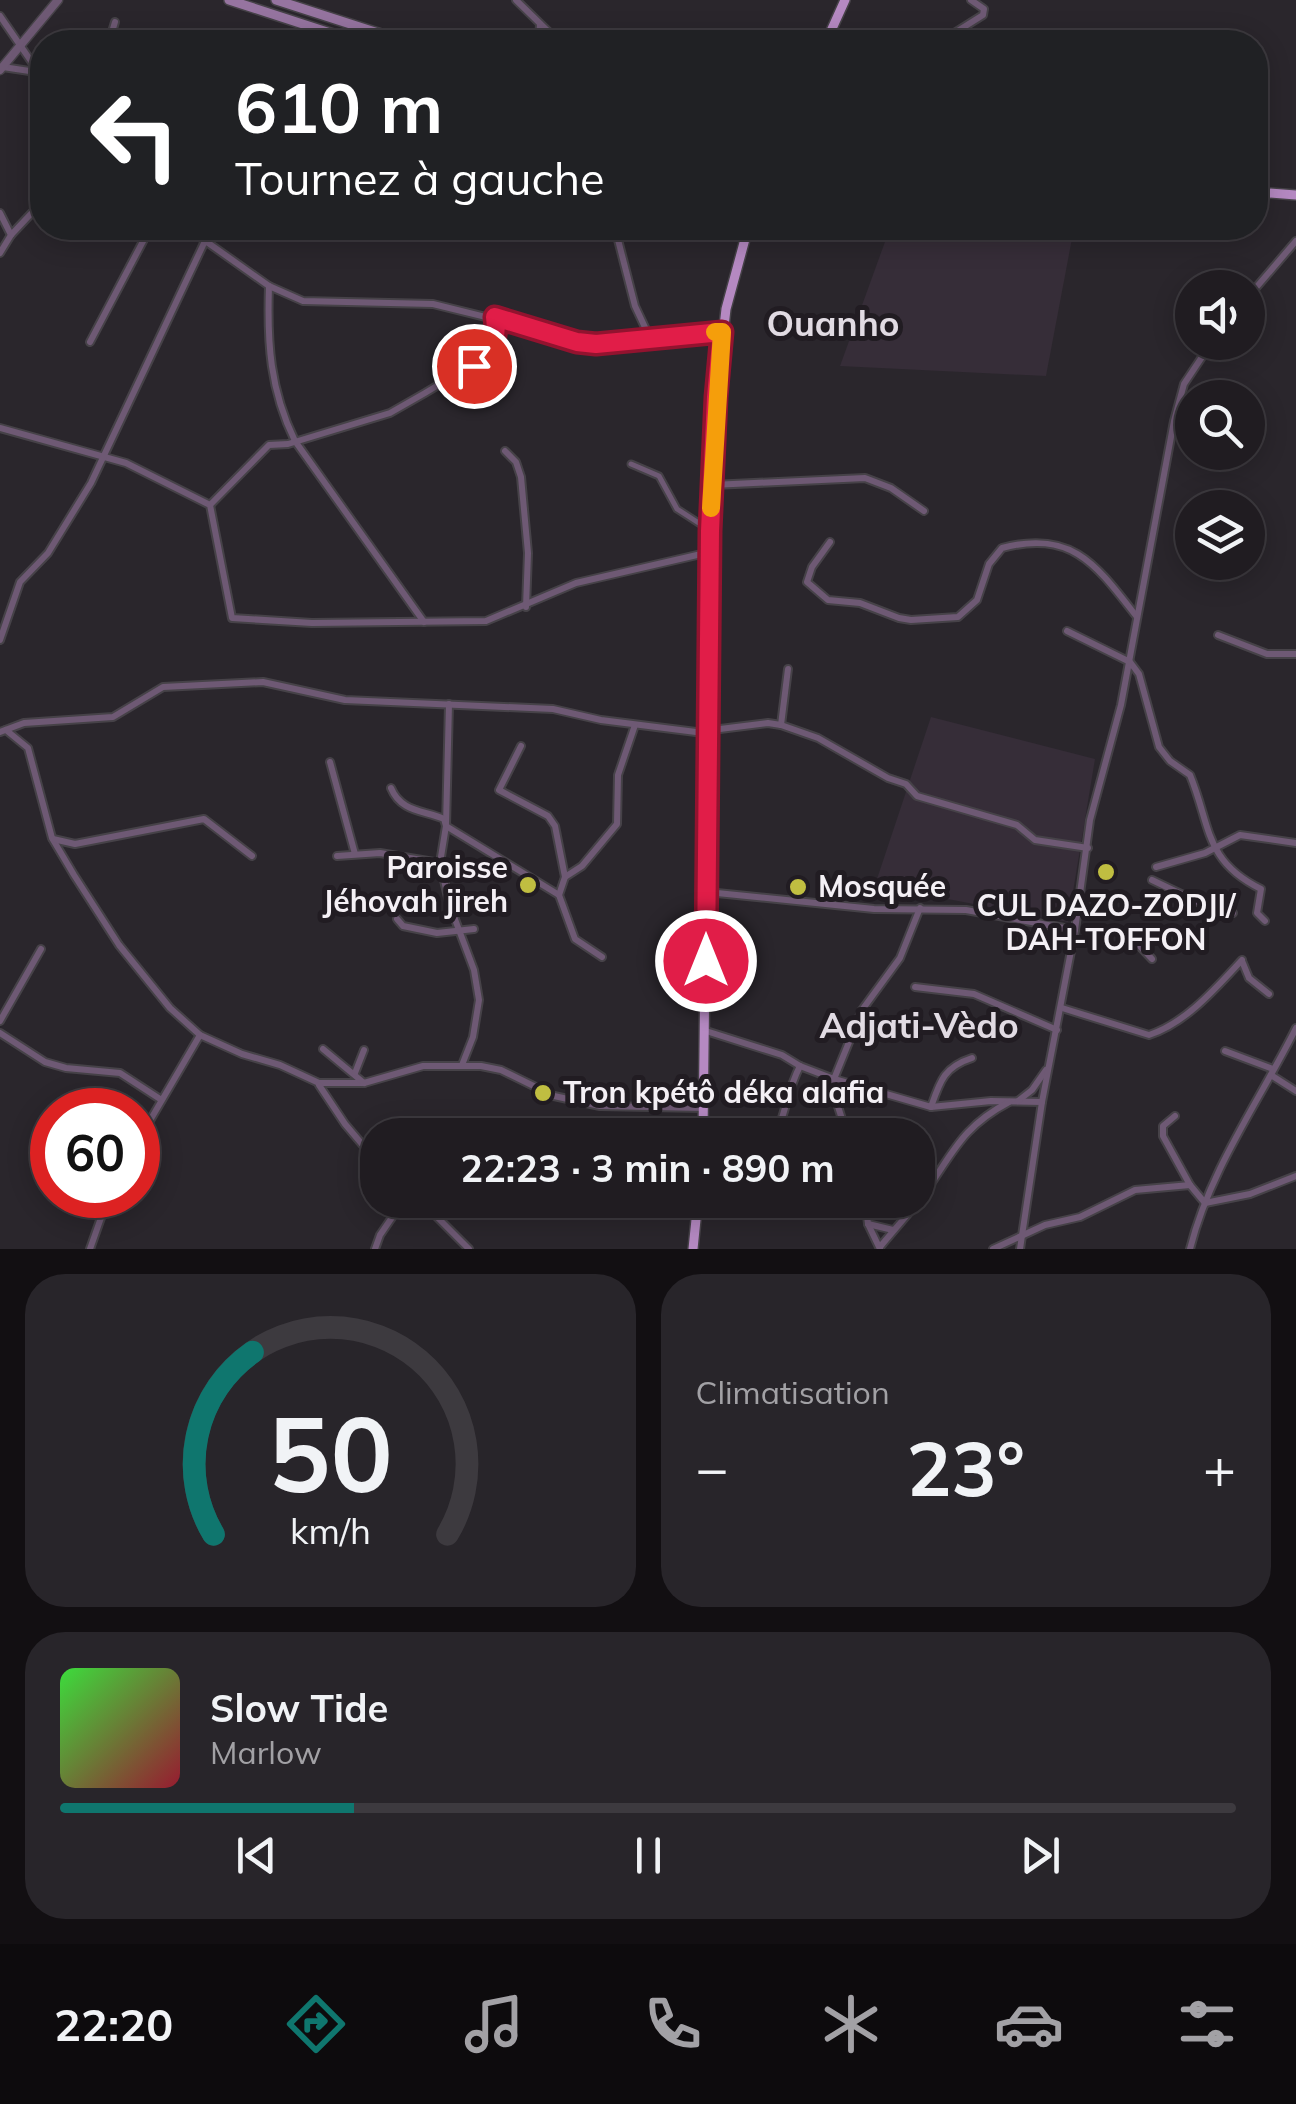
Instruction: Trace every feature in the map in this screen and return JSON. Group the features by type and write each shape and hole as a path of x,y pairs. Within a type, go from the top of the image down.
{"main road":[{"path":"229,0 320,30"},
{"path":"831,30 845,0"},
{"path":"281,2 366,30"},
{"path":"1268,193 1296,196"},
{"path":"704,1118 712,485 722,332 744,240"},
{"path":"693,1249 696,1218"}],"street":[{"path":"32,30 58,0"},
{"path":"516,0 546,30"},
{"path":"961,30 983,15 984,8 971,0"},
{"path":"281,2 284,18"},
{"path":"0,16 30,59"},
{"path":"112,30 115,22"},
{"path":"540,24 540,30"},
{"path":"306,25 306,30"},
{"path":"348,30 349,25"},
{"path":"30,32 1,68 30,72"},
{"path":"0,213 11,235"},
{"path":"0,252 30,215"},
{"path":"90,342 144,240"},
{"path":"0,640 20,582 48,553 69,522 104,458 203,240"},
{"path":"204,240 269,286 302,301 433,304 596,344 722,332"},
{"path":"618,240 639,318 650,338"},
{"path":"1265,277 1296,240"},
{"path":"269,286 267,345 284,419 425,623"},
{"path":"210,505 269,445 296,441 390,412 474,366 493,346 497,333 495,317"},
{"path":"1020,1249 1100,779 1130,662 1184,384 1200,360"},
{"path":"0,428 126,463 210,505"},
{"path":"505,450 522,477 528,553 526,606"},
{"path":"631,464 659,476 677,509 710,531"},
{"path":"712,485 864,478 891,488 924,511"},
{"path":"210,505 232,618 312,623 486,621 611,572 710,552"},
{"path":"830,542 812,567 807,582 828,600 860,604 899,618 945,619 966,614 977,600 989,564 1002,548 1042,541 1095,564 1137,618"},
{"path":"1067,632 1130,662 1140,674 1158,747 1190,775 1214,850 1242,880 1260,889 1257,913 1265,921"},
{"path":"1218,635 1267,654 1296,654"},
{"path":"781,725 788,670"},
{"path":"3,731 48,720 100,720 113,717 163,688 232,682 263,682 345,700 553,709 635,725 708,733 768,723 818,738 888,778 906,784 917,796 1017,824 1034,840 1088,848"},
{"path":"448,704 446,826 440,863 479,1000 473,1036 462,1065"},
{"path":"564,878 578,870 615,829 620,814 618,775 635,725"},
{"path":"3,731 28,748 52,838 119,945 170,1008 200,1035 242,1054 280,1064 319,1084 364,1083 423,1066 462,1065 501,1070 554,1096 600,1106 705,1108"},
{"path":"521,746 499,790 548,816 555,826 564,878 559,896 575,939 602,957"},
{"path":"330,762 355,854"},
{"path":"391,788 402,804 440,817 446,826 559,896"},
{"path":"52,838 75,844 204,819 252,856"},
{"path":"1156,867 1214,850 1240,835 1296,843"},
{"path":"337,856 380,853 440,863"},
{"path":"1152,880 1198,902 1233,913"},
{"path":"707,892 874,908 966,910 1075,930"},
{"path":"841,1118 834,1097 834,1078 862,1010 900,958 920,908"},
{"path":"397,919 403,926 437,933 474,929"},
{"path":"1136,941 1152,959"},
{"path":"0,1020 40,948"},
{"path":"1062,1008 1148,1035 1162,1031 1180,1018 1242,960 1248,978 1269,994"},
{"path":"916,988 974,994 1058,1030"},
{"path":"706,1030 782,1055 834,1078 932,1108 1042,1102"},
{"path":"0,1032 45,1062 120,1073 143,1088"},
{"path":"1190,1249 1235,1136 1295,1032"},
{"path":"160,1099 200,1035"},
{"path":"323,1048 364,1083"},
{"path":"354,1073 364,1050"},
{"path":"1225,1051 1272,1072 1296,1092"},
{"path":"932,1108 938,1082 948,1068 972,1058"},
{"path":"935,1176 966,1132 982,1116 1013,1102 1044,1075 1051,1059"},
{"path":"783,1118 787,1092 800,1066"},
{"path":"319,1084 360,1142"},
{"path":"765,1092 787,1092"},
{"path":"1176,1116 1162,1130 1190,1185 1206,1204"},
{"path":"1206,1204 1250,1194 1296,1176"},
{"path":"993,1249 1046,1225 1080,1217 1135,1190 1190,1185"},
{"path":"90,1249 101,1218"},
{"path":"375,1249 391,1218"},
{"path":"438,1218 469,1249"},
{"path":"867,1218 880,1248 904,1218"},
{"path":"868,1224 893,1230"}],"shaded area":[{"path":"886,240 1072,240 1046,376 840,366"},
{"path":"931,717 1095,759 1068,922 875,885"}],"slow traffic":[{"path":"711,508 722,332 715,332"}],"place":[{"name":"CUL DAZO-ZODJI/ DAH-TOFFON","path":"1106,872"},
{"name":"Paroisse Jéhovah jireh","path":"528,885"},
{"name":"Mosquée","path":"798,887"},
{"name":"Tron kpétô déka alafia","path":"543,1093"}],"district":[{"name":"Ouanho","path":"833,324"},
{"name":"Adjati-Vèdo","path":"919,1026"}],"route":[{"path":"474,366 493,346 497,333 495,317 596,344 722,332 710,531 706,961"}]}
